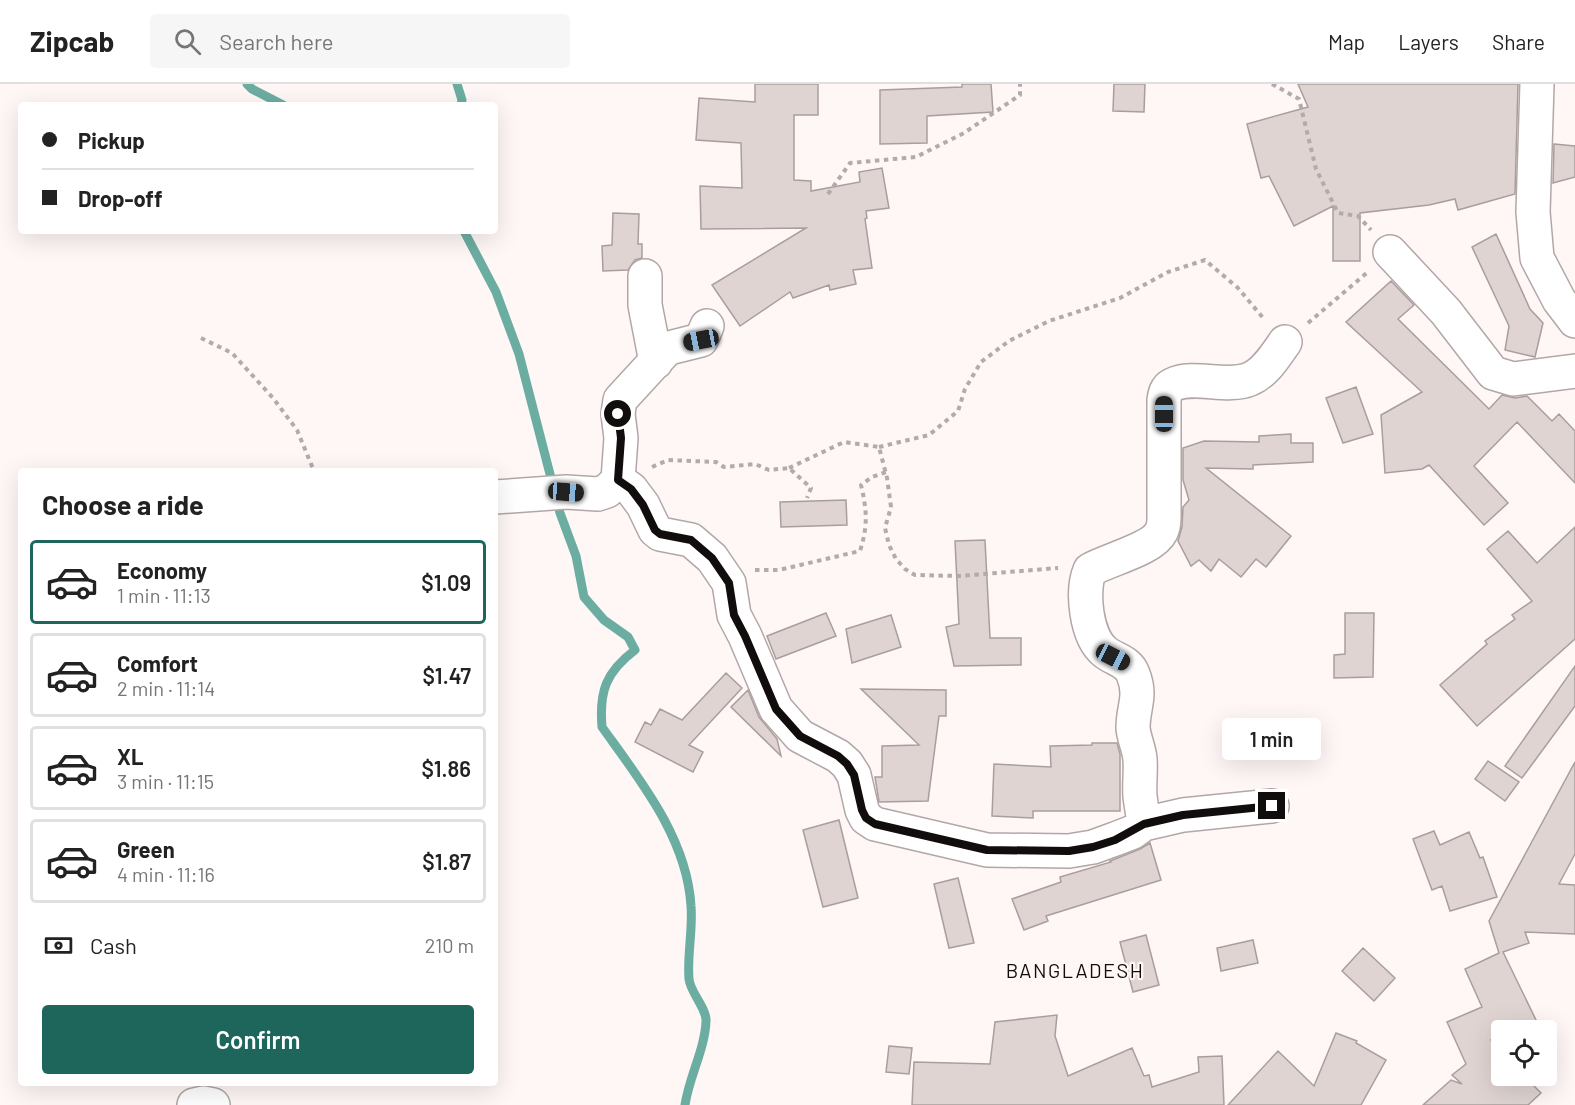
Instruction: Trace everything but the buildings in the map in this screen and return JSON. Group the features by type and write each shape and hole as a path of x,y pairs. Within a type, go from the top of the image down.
{"street":[{"path":"1537,84 1533,212 1537,258 1559,300 1575,321"},
{"path":"1390,252 1446,312 1493,373 1513,379 1575,371"},
{"path":"645,276 645,305 656,362"},
{"path":"498,497 566,492 598,494 607,491 618,480 621,438 618,414 620,400 669,348 701,340 707,326"},
{"path":"1144,824 1140,796 1140,757 1133,729 1137,685 1127,664 1105,652 1095,640 1086,612 1086,580 1090,570 1154,540 1162,530 1164,400 1168,388 1171,385 1189,382 1249,380 1273,360 1285,342"},
{"path":"618,480 631,489 643,505 655,530 660,534 691,540 712,558 729,583 734,615 776,709 800,736 838,756 847,764 854,775 862,810 866,818 875,824 987,850 1069,851 1093,847 1133,832 1144,824 1183,815 1272,806"},
{"path":"194,1105 203,1103 213,1105"}],"path":[{"path":"828,194 850,163 916,157 964,133 1020,95 1020,84"},
{"path":"618,480 668,460 716,462 724,467 755,464 769,470 789,468 844,442 879,447 929,435 958,411 965,390 981,362 1009,341 1049,321 1120,297 1168,272 1205,260 1238,288 1285,342 1331,305 1390,252 1358,216 1338,213 1316,169 1299,99 1272,84"},
{"path":"201,338 232,353 273,398 297,430 313,468"},
{"path":"879,447 886,472 891,507 885,528 889,545 905,570 915,575 959,576 1058,568 1086,580"},
{"path":"789,468 811,488 807,498"},
{"path":"721,571 779,570 861,551 867,529 865,501 861,485 872,477 886,472"}],"waterway":[{"path":"247,84 277,102"},
{"path":"457,84 462,102"},
{"path":"466,234 496,292 519,354 560,513 576,556 584,597 604,620 628,637 635,650 617,666 606,683 602,703 602,727 659,811 681,857 688,881 691,906 689,979 704,1011 706,1021 703,1042 685,1105"}],"district":[{"name":"BANGLADESH","path":"1075,971"}],"route":[{"path":"618,414 621,438 618,480 631,489 643,505 655,530 660,534 691,540 712,558 729,583 734,615 776,709 800,736 838,756 847,764 854,775 862,810 866,818 875,824 987,850 1069,851 1093,847 1133,832 1144,824 1183,815 1272,806"}]}
